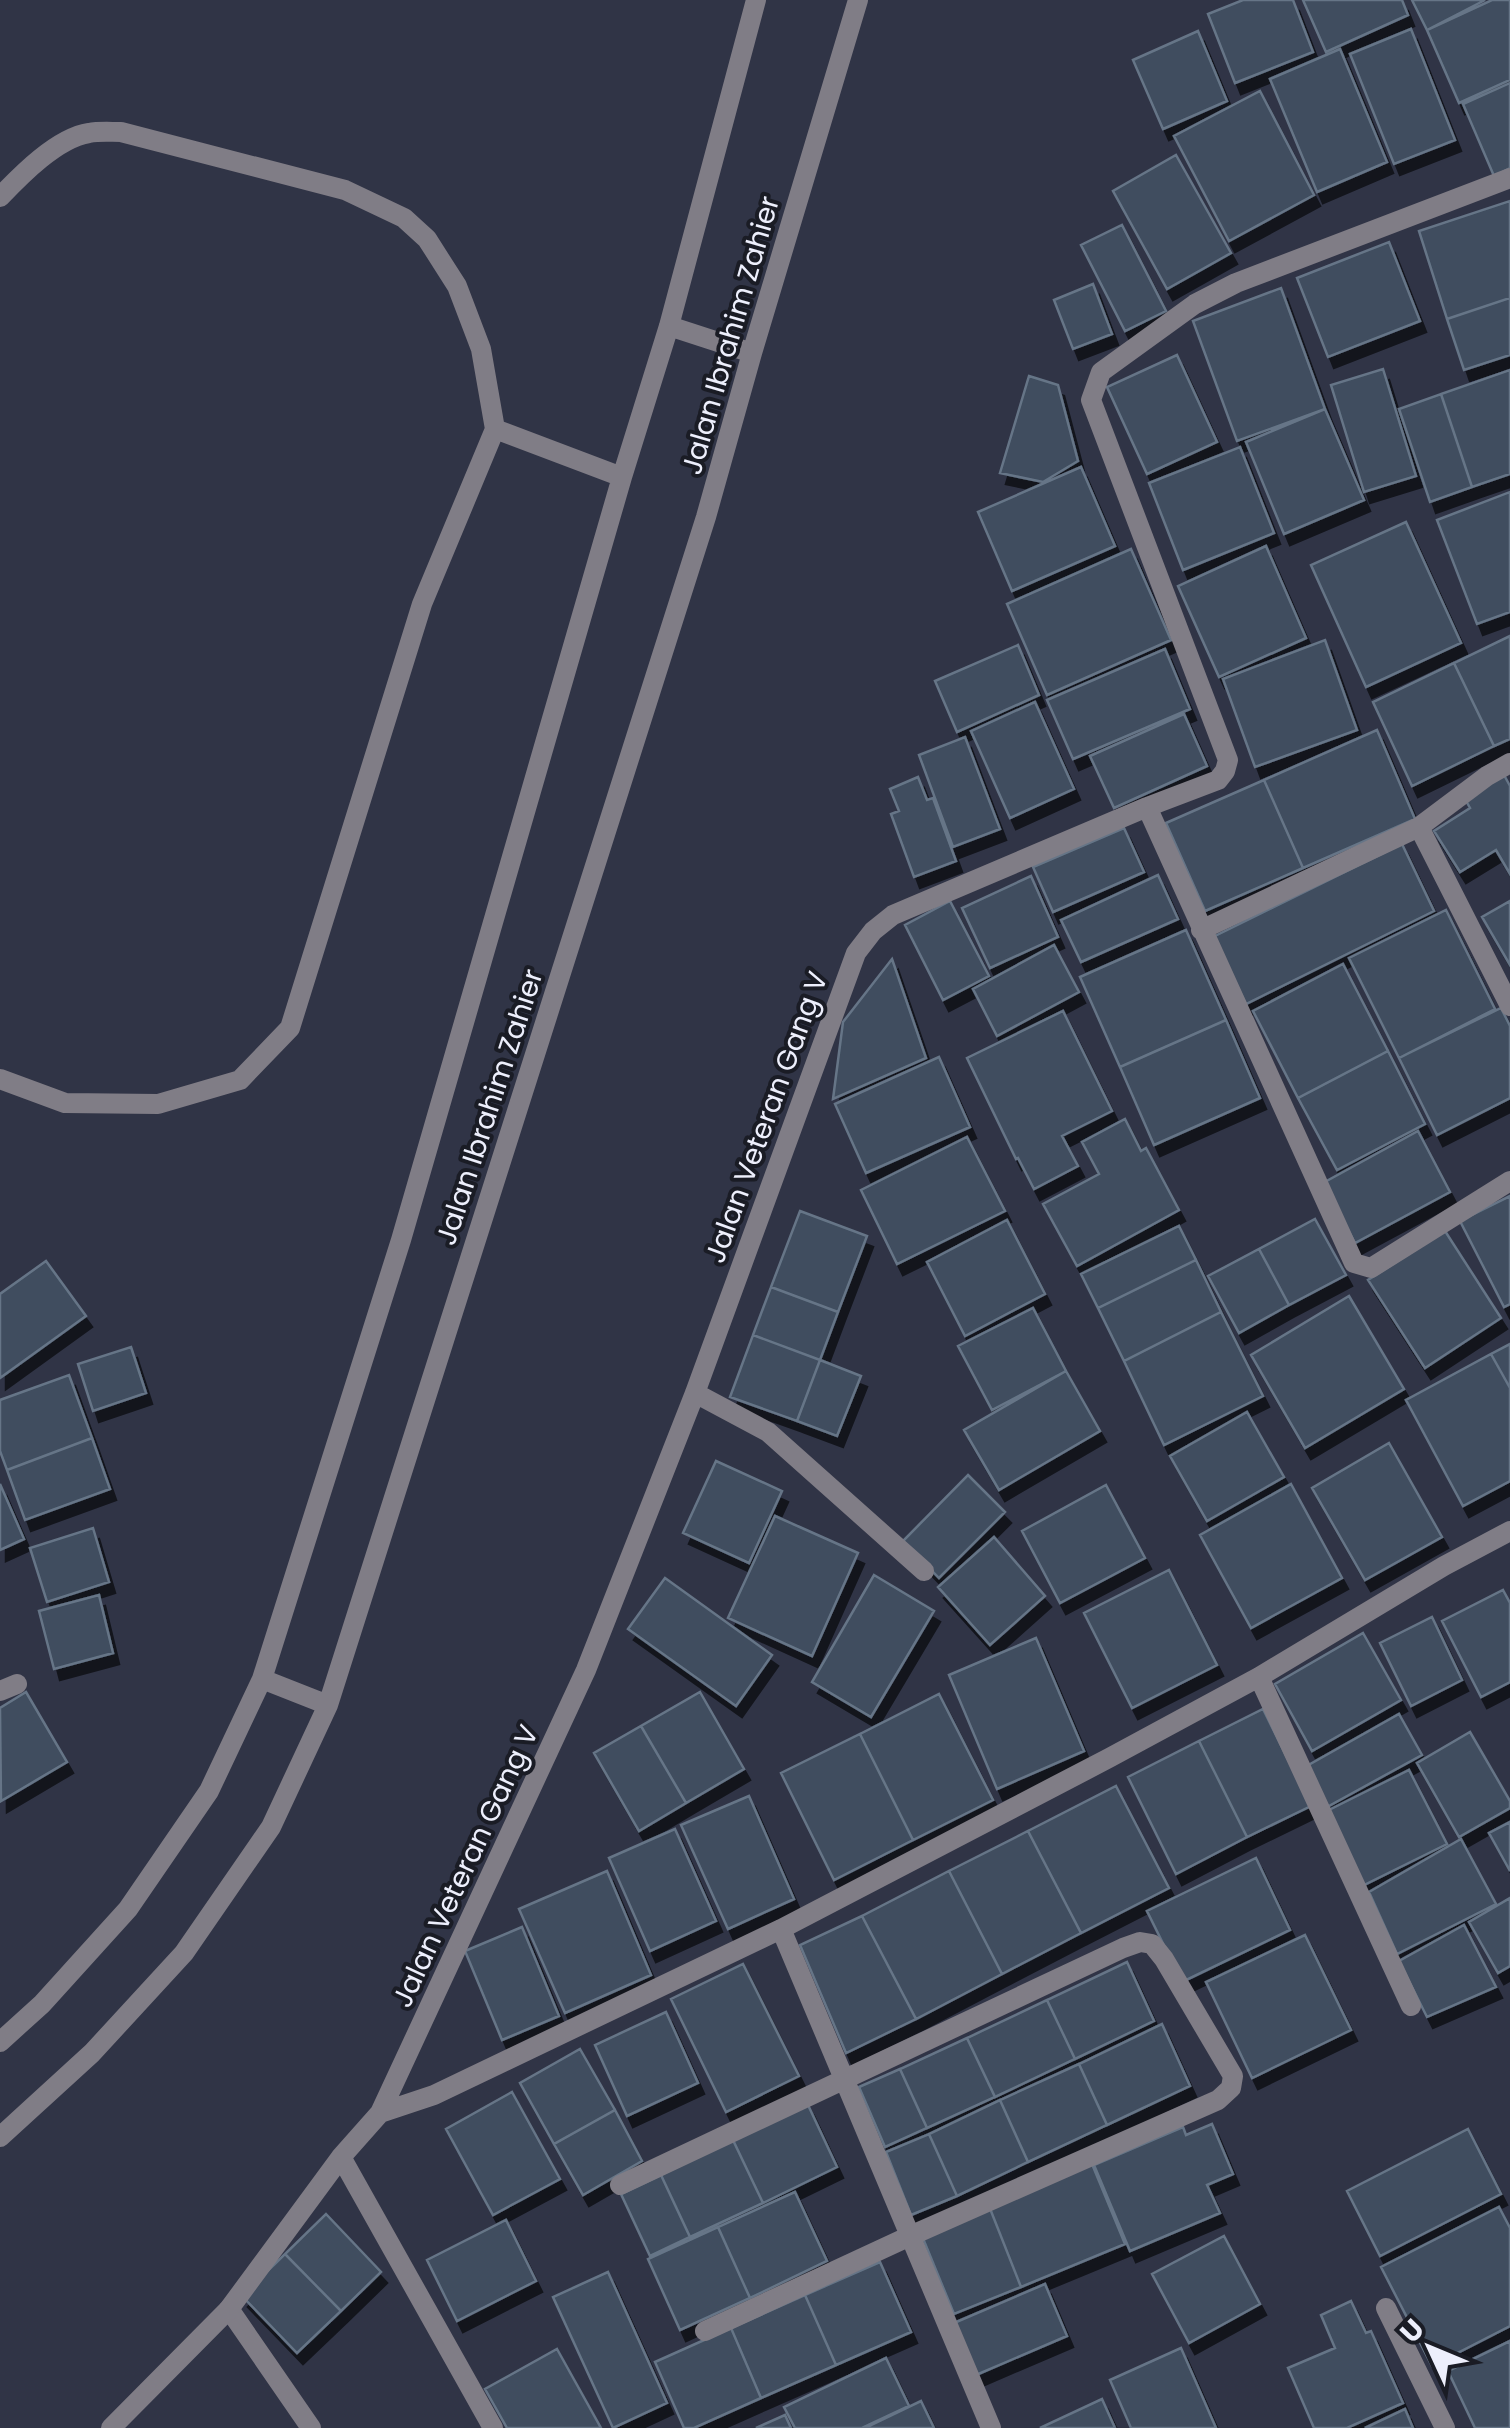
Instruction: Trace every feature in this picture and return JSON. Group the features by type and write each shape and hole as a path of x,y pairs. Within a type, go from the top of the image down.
{"street":[{"name":"Jalan Ibrahim Zahier","path":"0,2042 42,2004 128,1909 209,1792 262,1680 402,1240 669,326 756,0"},
{"name":"Jalan Ibrahim Zahier","path":"0,2137 92,2053 184,1953 271,1827 328,1705 706,517 858,0"},
{"path":"0,198 33,163 62,145 85,133 120,132 360,196 404,218 427,240 457,286 480,349 495,429 422,604 290,1028 240,1080 158,1104 65,1103 0,1079"},
{"name":"Jalan Veteran Gang V","path":"118,2426 229,2308 341,2157 380,2113 586,1670 695,1393 856,953 894,915 1218,780 1225,770 1228,760 1091,400 1100,372 1195,304 1236,282 1510,178"},
{"path":"669,326 752,353"},
{"path":"495,429 622,477"},
{"path":"1201,930 1419,826 1510,763"},
{"path":"1146,807 1354,1263 1371,1268 1510,1182"},
{"path":"1419,826 1510,1006"},
{"path":"695,1393 768,1432 924,1571"},
{"path":"380,2113 434,2095 781,1929 1258,1677 1510,1531"},
{"path":"1258,1677 1410,2006"},
{"path":"262,1680 328,1705"},
{"path":"781,1929 992,2428"},
{"path":"620,2185 1140,1942 1152,1944 1164,1959 1233,2076 1230,2088 1218,2100 705,2331"},
{"path":"341,2157 493,2428"},
{"path":"229,2308 311,2428"},
{"path":"1386,2308 1445,2428"}],"building":[{"path":"1243,0 1293,0 1313,52 1235,83 1208,14"},
{"path":"1303,0 1402,0 1408,15 1326,52"},
{"path":"1412,0 1485,0 1427,30"},
{"path":"1492,0 1510,0 1510,80 1459,103 1427,30"},
{"path":"1411,29 1455,140 1394,164 1350,54"},
{"path":"1198,31 1227,101 1163,129 1133,60"},
{"path":"1340,49 1387,162 1317,192 1270,79"},
{"path":"1510,83 1510,168 1494,176 1463,104"},
{"path":"1260,91 1314,195 1229,241 1174,136"},
{"path":"1176,155 1231,253 1167,289 1113,191"},
{"path":"1510,201 1510,298 1447,319 1419,231"},
{"path":"1122,225 1166,311 1125,331 1081,245"},
{"path":"1389,242 1420,321 1328,357 1297,278"},
{"path":"1093,284 1112,334 1073,349 1054,300"},
{"path":"1281,288 1325,409 1237,441 1193,321"},
{"path":"1510,298 1510,355 1464,370 1447,319"},
{"path":"1177,355 1217,442 1147,474 1107,387"},
{"path":"1383,369 1416,476 1364,492 1331,385"},
{"path":"1510,370 1510,474 1472,487 1441,394"},
{"path":"1029,376 1058,385 1078,461 1043,482 1000,473"},
{"path":"1441,394 1472,487 1430,502 1399,409"},
{"path":"1325,409 1364,500 1284,534 1246,442"},
{"path":"1240,447 1274,533 1183,570 1149,483"},
{"path":"1081,467 1115,546 1012,591 978,512"},
{"path":"1510,492 1510,612 1477,624 1437,520"},
{"path":"1406,522 1461,643 1366,687 1311,565"},
{"path":"1266,546 1306,638 1219,677 1178,586"},
{"path":"1131,549 1171,640 1047,695 1007,604"},
{"path":"1510,636 1510,739 1494,746 1454,663"},
{"path":"1325,640 1357,730 1255,767 1223,679"},
{"path":"1018,645 1039,695 957,732 935,681"},
{"path":"1165,649 1190,709 1073,759 1047,700"},
{"path":"1454,663 1494,746 1412,786 1373,702"},
{"path":"1035,702 1074,789 1010,818 971,731"},
{"path":"1184,714 1207,766 1114,808 1090,756"},
{"path":"1377,730 1415,819 1303,868 1264,780"},
{"path":"965,737 1000,829 953,847 919,755"},
{"path":"1504,775 1510,786 1510,874 1496,850 1460,872 1434,831 1470,808 1465,799"},
{"path":"918,777 927,800 933,798 956,861 914,877 891,814 899,811 890,789"},
{"path":"1264,780 1303,868 1205,911 1166,823"},
{"path":"1124,828 1144,872 1053,912 1033,867"},
{"path":"1402,844 1434,911 1246,1004 1213,937"},
{"path":"1158,875 1178,919 1081,962 1061,920"},
{"path":"1031,876 1058,937 990,968 962,908"},
{"path":"950,901 989,976 943,1000 905,925"},
{"path":"1510,901 1510,965 1482,917"},
{"path":"1446,910 1495,1009 1399,1058 1349,958"},
{"path":"1186,930 1226,1020 1120,1067 1080,977"},
{"path":"1054,945 1079,992 997,1036 973,989"},
{"path":"892,959 926,1058 833,1099 843,1022"},
{"path":"1343,964 1388,1051 1298,1098 1253,1011"},
{"path":"1501,1008 1510,1026 1510,1098 1437,1135 1399,1058"},
{"path":"1063,1011 1112,1111 1062,1136 1078,1166 1034,1189 967,1058"},
{"path":"1226,1020 1260,1098 1154,1145 1120,1067"},
{"path":"1388,1051 1425,1124 1337,1170 1298,1098"},
{"path":"939,1057 970,1127 866,1173 835,1104"},
{"path":"1125,1119 1141,1151 1146,1148 1179,1210 1077,1266 1043,1204 1099,1174 1082,1142"},
{"path":"1418,1131 1450,1192 1355,1243 1323,1183"},
{"path":"967,1137 1005,1211 897,1264 861,1190"},
{"path":"1510,1196 1510,1304 1504,1307 1460,1221"},
{"path":"800,1211 867,1236 838,1312 771,1287"},
{"path":"1315,1219 1346,1275 1289,1305 1259,1249"},
{"path":"1007,1220 1045,1294 965,1336 927,1262"},
{"path":"1179,1226 1196,1260 1098,1308 1081,1274"},
{"path":"1445,1231 1501,1318 1425,1368 1368,1280"},
{"path":"1259,1249 1289,1305 1239,1333 1208,1276"},
{"path":"1196,1260 1221,1312 1124,1361 1098,1308"},
{"path":"46,1261 86,1316 0,1378 0,1294"},
{"path":"771,1287 838,1312 820,1360 753,1335"},
{"path":"1349,1296 1404,1389 1305,1448 1251,1355"},
{"path":"1033,1308 1066,1371 992,1410 958,1346"},
{"path":"1221,1312 1263,1396 1164,1445 1124,1361"},
{"path":"753,1335 820,1360 797,1421 730,1397"},
{"path":"1510,1344 1510,1388 1491,1354"},
{"path":"131,1347 146,1393 93,1411 78,1364"},
{"path":"1491,1354 1510,1388 1510,1481 1463,1506 1406,1400"},
{"path":"820,1360 861,1376 837,1436 797,1421"},
{"path":"1066,1371 1100,1431 999,1490 964,1430"},
{"path":"69,1375 92,1438 7,1470 0,1451 0,1400"},
{"path":"1247,1412 1284,1477 1207,1521 1170,1456"},
{"path":"92,1438 110,1489 25,1520 7,1470"},
{"path":"1389,1443 1442,1537 1365,1580 1312,1488"},
{"path":"716,1461 782,1491 749,1563 683,1533"},
{"path":"968,1475 1005,1512 939,1578 903,1541"},
{"path":"0,1484 24,1539 0,1550"},
{"path":"1291,1484 1342,1578 1251,1628 1200,1535"},
{"path":"1106,1485 1145,1558 1060,1603 1022,1531"},
{"path":"775,1516 858,1553 812,1656 728,1618"},
{"path":"93,1528 109,1582 47,1602 30,1548"},
{"path":"994,1537 1045,1596 990,1645 938,1587"},
{"path":"1169,1570 1217,1665 1132,1708 1084,1613"},
{"path":"874,1575 934,1611 871,1717 812,1682"},
{"path":"665,1578 772,1655 736,1706 628,1629"},
{"path":"1503,1590 1510,1603 1510,1682 1481,1697 1442,1621"},
{"path":"99,1595 113,1653 54,1669 39,1611"},
{"path":"1432,1617 1462,1680 1411,1706 1380,1643"},
{"path":"1363,1633 1401,1700 1312,1751 1275,1684"},
{"path":"1036,1638 1084,1751 997,1789 949,1675"},
{"path":"26,1692 67,1762 1,1801 0,1708"},
{"path":"700,1692 744,1769 686,1803 641,1726"},
{"path":"939,1694 993,1800 913,1840 860,1734"},
{"path":"1263,1709 1311,1806 1247,1837 1199,1741"},
{"path":"1399,1714 1422,1755 1327,1807 1305,1767"},
{"path":"641,1726 686,1803 639,1831 594,1753"},
{"path":"1470,1732 1510,1801 1510,1808 1459,1837 1417,1763"},
{"path":"860,1734 913,1840 834,1880 781,1773"},
{"path":"1199,1741 1247,1837 1176,1874 1128,1777"},
{"path":"1409,1770 1447,1844 1364,1885 1327,1811"},
{"path":"1116,1786 1169,1888 1081,1933 1028,1831"},
{"path":"749,1796 794,1899 728,1929 681,1825"},
{"path":"1510,1822 1510,1871 1489,1833"},
{"path":"675,1829 716,1921 650,1951 609,1858"},
{"path":"1028,1831 1081,1933 1002,1974 949,1871"},
{"path":"1461,1839 1496,1904 1397,1954 1369,1892"},
{"path":"1256,1858 1290,1930 1182,1982 1147,1911"},
{"path":"607,1871 651,1975 565,2013 519,1909"},
{"path":"949,1871 1002,1974 916,2019 862,1916"},
{"path":"1510,1898 1510,1966 1498,1973 1469,1922"},
{"path":"862,1916 916,2019 846,2053 800,1945"},
{"path":"1464,1925 1496,1987 1427,2017 1399,1961"},
{"path":"522,1927 559,2016 502,2040 465,1951"},
{"path":"1305,1935 1351,2030 1252,2078 1206,1982"},
{"path":"1127,1962 1154,2021 1075,2059 1047,2000"},
{"path":"743,1964 799,2076 726,2112 671,1999"},
{"path":"1047,2000 1075,2059 995,2097 967,2038"},
{"path":"666,2012 698,2083 627,2116 595,2045"},
{"path":"1162,2024 1190,2086 1107,2125 1079,2064"},
{"path":"967,2038 995,2097 927,2128 900,2069"},
{"path":"580,2049 615,2110 554,2144 520,2083"},
{"path":"1079,2064 1107,2125 1028,2162 1000,2100"},
{"path":"900,2069 927,2128 885,2147 859,2087"},
{"path":"512,2092 560,2179 493,2215 446,2129"},
{"path":"1000,2100 1028,2162 957,2196 929,2134"},
{"path":"808,2105 837,2167 763,2203 733,2140"},
{"path":"615,2110 642,2161 583,2195 554,2144"},
{"path":"1212,2124 1233,2174 1207,2185 1220,2213 1130,2251 1094,2165 1183,2127 1186,2135"},
{"path":"1468,2129 1501,2194 1380,2256 1347,2191"},
{"path":"929,2134 957,2196 911,2215 886,2152"},
{"path":"733,2140 763,2203 690,2237 661,2175"},
{"path":"1092,2164 1125,2244 1021,2287 989,2206"},
{"path":"661,2175 690,2237 650,2256 621,2194"},
{"path":"795,2192 827,2261 750,2298 718,2227"},
{"path":"989,2206 1021,2287 954,2314 922,2236"},
{"path":"1499,2207 1510,2228 1510,2326 1432,2366 1381,2267"},
{"path":"326,2214 381,2272 341,2311 285,2254"},
{"path":"506,2220 536,2281 457,2321 427,2260"},
{"path":"718,2227 750,2298 680,2330 648,2259"},
{"path":"1224,2236 1260,2304 1189,2343 1152,2274"},
{"path":"285,2254 341,2311 297,2353 242,2296"},
{"path":"880,2262 911,2332 836,2365 805,2295"},
{"path":"608,2272 667,2403 613,2428 553,2297"},
{"path":"1045,2284 1067,2336 976,2375 954,2323"},
{"path":"805,2295 836,2365 761,2398 731,2328"},
{"path":"1351,2301 1366,2333 1371,2331 1403,2403 1347,2428 1314,2428 1288,2368 1335,2348 1321,2315"},
{"path":"731,2328 761,2398 694,2428 684,2428 655,2362"},
{"path":"1510,2341 1510,2428 1475,2428 1448,2371"},
{"path":"1181,2348 1216,2428 1131,2428 1110,2380"},
{"path":"557,2349 601,2428 507,2428 485,2389"},
{"path":"886,2358 909,2406 862,2428 795,2428 784,2407"},
{"path":"1102,2399 1115,2428 1040,2428"},
{"path":"921,2401 934,2428 865,2428"},
{"path":"1405,2409 1413,2428 1365,2428"},
{"path":"785,2415 791,2428 756,2428"}]}
